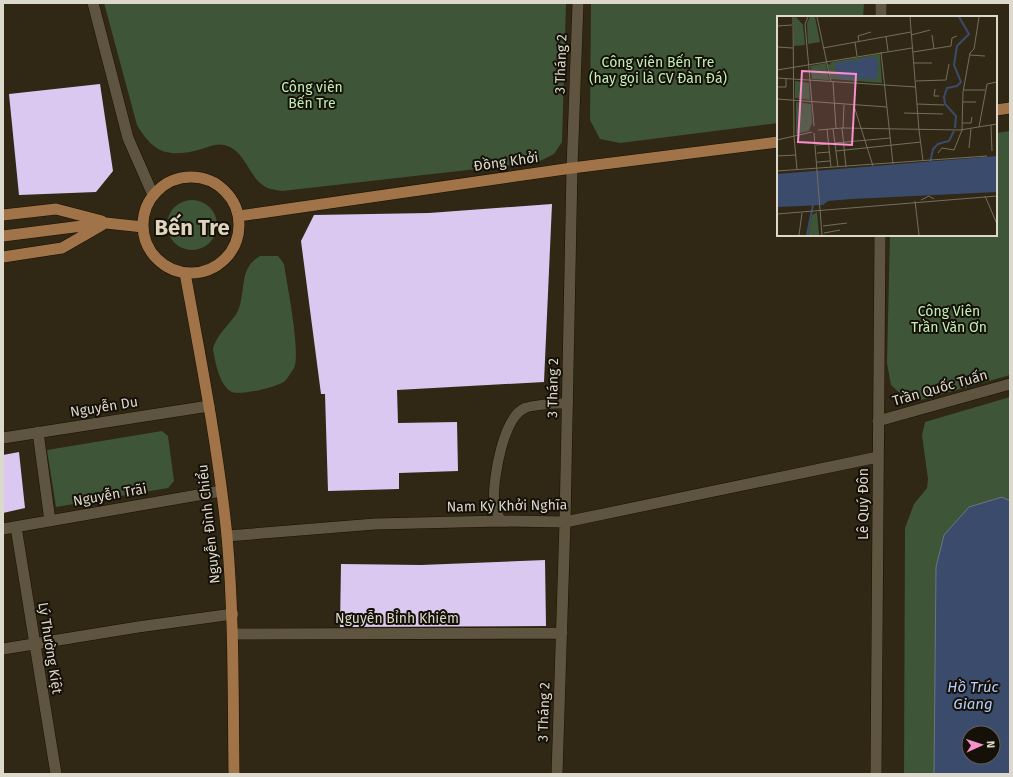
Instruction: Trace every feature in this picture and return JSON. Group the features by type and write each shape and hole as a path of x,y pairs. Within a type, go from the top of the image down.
{"main road":[{"path":"997,110 1010,108"},
{"name":"Đồng Khởi","path":"239,216 572,168 777,142"},
{"path":"184,177 199,177 213,182 225,190 234,202 239,216 239,231 235,246 226,258 214,268 200,273 185,273 166,266 152,252 146,240 143,227 145,213 153,195 170,181 184,177"},
{"path":"3,215 56,209 106,223 143,227"},
{"path":"3,236 106,223"},
{"path":"3,257 62,248 106,223"},
{"name":"Nguyễn Đình Chiểu","path":"185,273 209,406 227,536 233,614 234,774"}],"street":[{"path":"93,3 128,138 153,195"},
{"name":"3 Tháng 2","path":"556,774 562,633 572,168 578,3"},
{"path":"881,3 881,16"},
{"name":"Lê Quý Đôn","path":"876,774 880,236"},
{"name":"Trần Quốc Tuấn","path":"878,421 1010,384"},
{"name":"Nguyễn Du","path":"3,438 209,406"},
{"path":"38,432 50,521"},
{"name":"Nam Kỳ Khởi Nghĩa","path":"227,536 375,524 500,521 565,522 878,457"},
{"name":"Nguyễn Trãi","path":"3,529 221,491"},
{"name":"Lý Thường Kiệt","path":"16,527 56,774"},
{"path":"3,649 138,627 233,614"},
{"name":"Nguyễn Bỉnh Khiêm","path":"233,634 562,633"}],"lane":[{"path":"500,521 494,501 498,462 506,433 515,416 525,408 568,402"}],"green space":[{"name":"Công viên Bến Tre","path":"104,3 566,3 562,142 554,154 538,162 282,191 270,189 259,182 235,150 225,145 210,146 187,152 169,153 155,147 149,141 137,125"},
{"name":"Công viên Bến Tre (hay gọi là CV Đàn Đá)","path":"591,3 864,3 863,16 777,16 777,123 620,143 600,139 590,120"},
{"name":"Công Viên Trần Văn Ơn","path":"1010,131 1010,375 921,400 904,397 891,385 887,363 890,236 997,236 997,133"},
{"path":"192,200 206,204 213,211 217,225 213,239 206,246 192,250 178,246 171,239 167,225 171,211 178,204"},
{"path":"260,256 278,256 284,264 295,334 296,360 294,368 285,381 274,386 258,390 234,393 226,387 220,377 213,349 218,337 237,313 241,301 244,279 249,266"},
{"path":"1010,397 1010,774 904,774 905,528 914,504 927,488 928,479 922,435 925,422"},
{"path":"162,431 168,436 174,481 168,488 56,507 47,450"}],"water":[{"name":"Hồ Trúc Giang","path":"1002,497 1010,501 1010,774 934,774 936,567 944,535 969,507"}],"building":[{"path":"100,84 113,171 96,192 19,195 9,94"},
{"path":"552,204 544,382 397,390 398,423 457,422 458,471 399,473 399,489 328,491 325,394 321,394 301,241 314,215 429,213"},
{"path":"19,452 25,508 3,513 3,455"},
{"path":"545,560 546,626 340,627 341,564 421,565"}],"district":[{"name":"Bến Tre","path":"192,227"}]}
